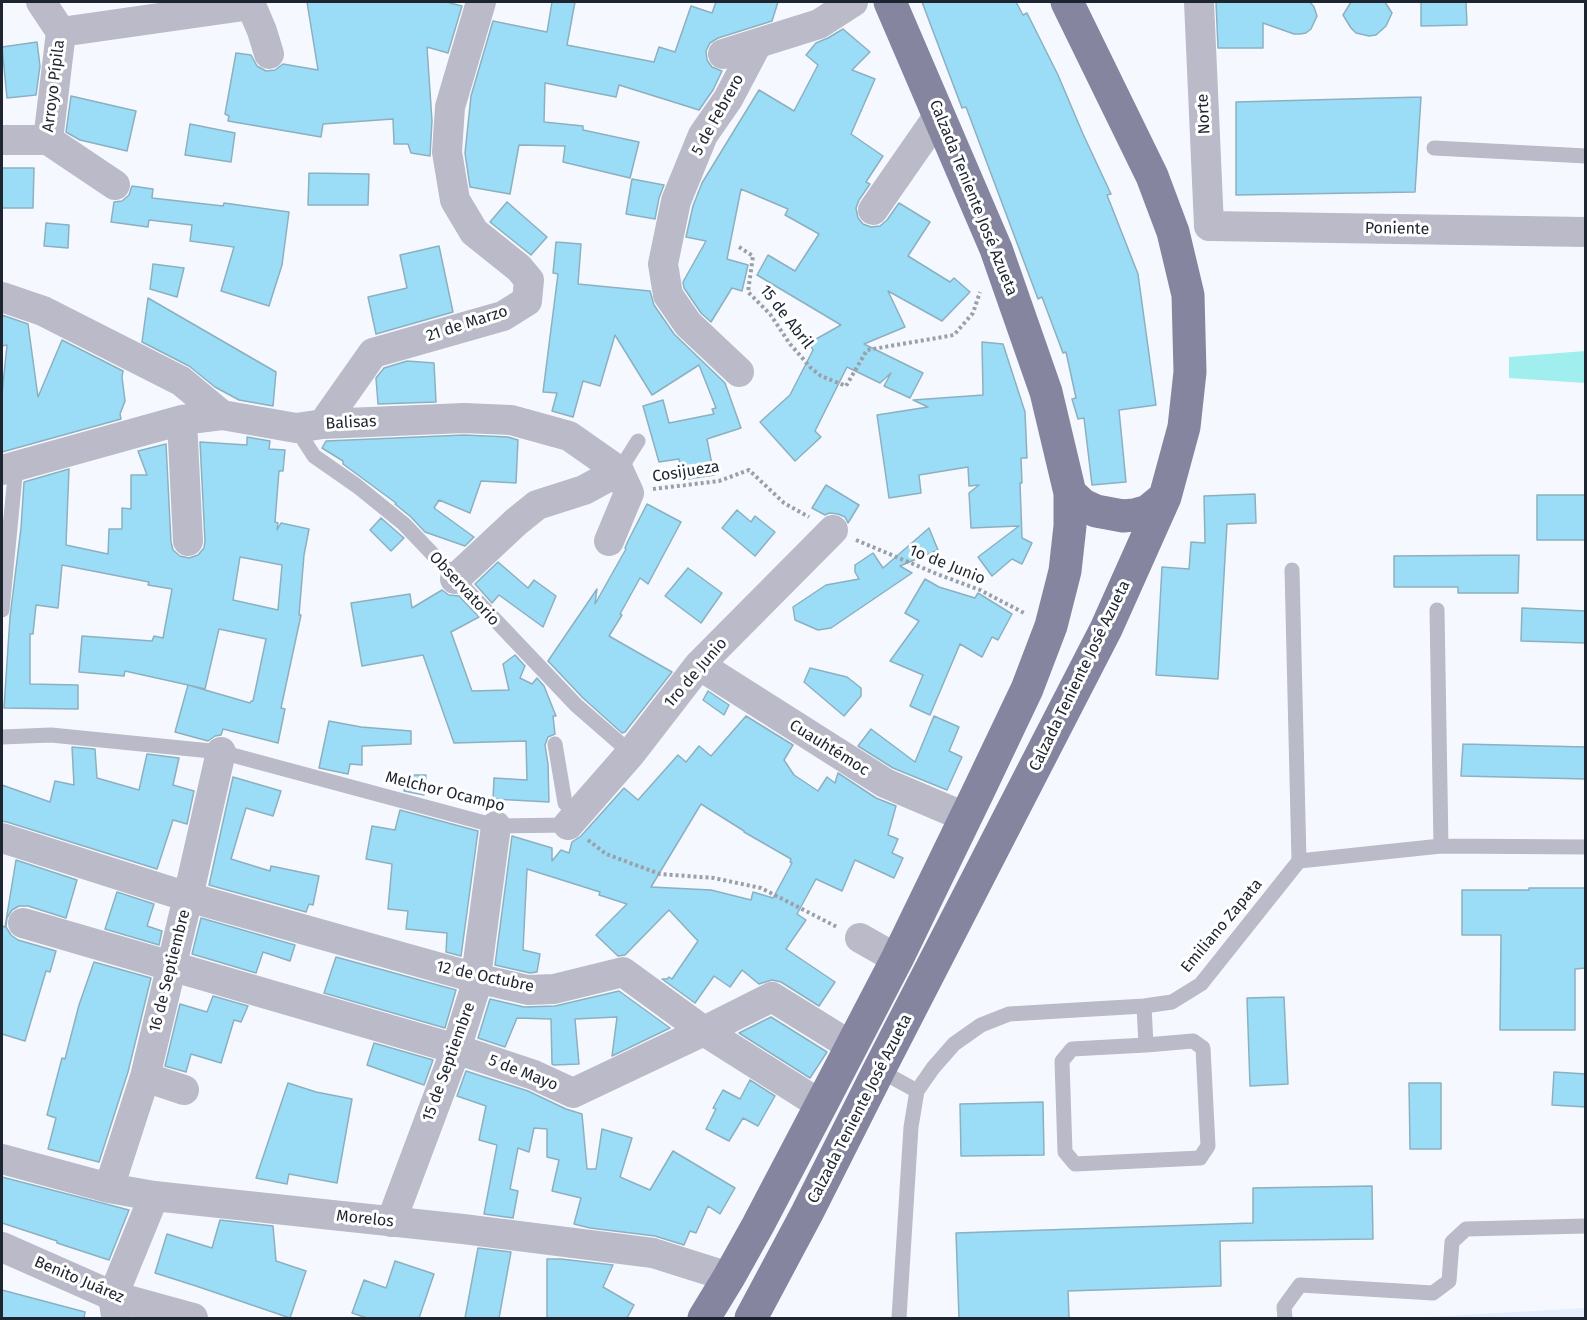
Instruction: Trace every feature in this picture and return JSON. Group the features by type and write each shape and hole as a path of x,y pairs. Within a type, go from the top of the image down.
{"main road":[{"name":"Calzada Teniente José Azueta","path":"704,1318 729,1277 897,959 1028,689 1050,626 1065,571 1071,526 1070,493 1043,381 996,249 890,2"},
{"name":"Calzada Teniente José Azueta","path":"751,1318 1106,629 1165,497 1184,427 1190,372 1188,295 1173,232 1152,176 1067,2"},
{"path":"1070,493 1083,505 1096,511 1123,516 1148,511 1165,497"}],"street":[{"path":"41,2 61,32 251,3 269,54"},
{"name":"21 de Marzo","path":"310,426 373,353 503,316 527,301 529,280 519,268 474,232 455,200 447,152 450,106 481,2"},
{"name":"5 de Febrero","path":"723,54 819,24 852,2"},
{"name":"Norte","path":"1199,2 1209,226"},
{"name":"Arroyo Pípila","path":"48,140 61,32"},
{"name":"5 de Febrero","path":"739,372 688,324 668,295 663,264 676,201 703,135 728,99 757,44"},
{"path":"873,210 939,115"},
{"path":"2,140 48,140 115,185"},
{"name":"Poniente","path":"1209,226 1586,232"},
{"path":"2,297 43,311 181,381 222,415"},
{"name":"Balisas","path":"9,468 182,420 222,415 310,426 464,418 511,420 569,436 624,482"},
{"path":"182,420 188,541"},
{"path":"455,579 537,505 584,490 624,482 609,542"},
{"name":"1ro de Junio","path":"573,819 631,753 699,665 833,530"},
{"name":"Cuauhtémoc","path":"699,665 885,783 965,817"},
{"name":"16 de Septiembre","path":"109,1188 145,1077 221,752"},
{"name":"15 de Septiembre","path":"391,1222 456,1048 474,992 496,826"},
{"name":"12 de Octubre","path":"2,838 188,897 476,978 528,990 554,989 623,972 704,1031 821,1105"},
{"name":"5 de Mayo","path":"23,923 456,1048 534,1075 573,1093 772,997 851,1046"},
{"path":"860,938 897,959"},
{"path":"145,1077 184,1090"},
{"name":"Morelos","path":"2,1159 109,1188 154,1196 653,1253 729,1277"},
{"path":"115,1307 154,1196"},
{"name":"Benito Juárez","path":"2,1246 115,1307 193,1318"}],"lane":[{"path":"1434,148 1586,156"},
{"name":"Observatorio","path":"310,426 314,456 357,486 404,524 576,705 631,753"},
{"path":"624,482 638,441"},
{"path":"2,610 9,468"},
{"path":"1292,570 1299,861 1441,846 1586,847"},
{"path":"1437,610 1441,846"},
{"name":"Melchor Ocampo","path":"2,738 51,735 221,752 496,826 573,819"},
{"path":"555,744 565,803 573,819"},
{"name":"Emiliano Zapata","path":"918,1091 933,1068 954,1044 981,1025 1008,1014 1144,1006 1172,1002 1201,984 1299,861"},
{"path":"1144,1006 1146,1045"},
{"path":"1193,1041 1203,1048 1208,1146 1200,1158 1075,1164 1065,1152 1062,1061 1072,1049 1146,1045 1193,1041"},
{"path":"879,1070 918,1091 910,1127 900,1318"},
{"path":"1285,1318 1284,1307 1300,1285 1433,1293 1449,1281 1452,1242 1466,1229 1586,1226"}],"path":[{"name":"15 de Abril","path":"739,247 753,256 748,292 770,314 790,344 811,368 821,376 846,386 867,350 954,335 973,313 981,292"},
{"name":"Cosijueza","path":"624,482 719,482 749,470 784,503 833,530"},
{"name":"1o de Junio","path":"833,530 980,590 1050,626"},
{"path":"573,819 606,854 613,857 660,874 714,878 761,888 860,938"}],"shaded area":[{"path":"1585,1308 1585,1318 1411,1318"}],"water":[{"path":"1585,351 1585,383 1509,378 1509,357"}],"building":[{"path":"307,2 446,2 462,6 448,53 427,47 432,121 430,156 411,153 408,144 394,144 393,119 323,124 321,137 228,121 229,116 225,114 236,53 251,55 257,66 266,71 275,70 283,64 318,70"},
{"path":"552,2 575,2 567,45 654,62 659,47 675,52 691,6 712,13 716,2 778,2 772,21 718,38 710,43 706,51 707,60 712,67 722,71 713,90 699,110 619,85 616,97 545,83 544,122 583,126 583,130 639,142 630,178 563,162 565,146 519,145 510,194 470,187 465,153 471,96 493,21 547,32"},
{"path":"922,2 1016,2 1023,15 1027,13 1058,75 1111,194 1107,195 1138,274 1156,405 1119,410 1126,482 1092,485 1084,418 1078,419 1072,399 1076,398 1066,352 1063,353 1042,297 1038,299 966,107 962,108"},
{"path":"1216,2 1310,2 1317,16 1311,29 1300,34 1263,23 1263,48 1218,48"},
{"path":"1351,2 1385,2 1392,13 1386,26 1376,35 1356,33 1343,15"},
{"path":"1421,2 1466,2 1467,25 1421,26"},
{"path":"843,29 870,52 852,70 875,79 851,134 883,156 866,182 870,184 856,208 858,218 863,224 871,227 880,226 899,203 930,222 908,256 950,282 954,278 970,292 942,321 888,291 905,327 864,344 923,373 910,398 884,386 891,373 880,383 847,367 815,431 821,437 795,461 760,422 790,395 813,350 809,343 841,325 757,275 768,255 795,271 819,234 785,215 788,209 741,189 727,259 748,265 742,291 732,288 711,322 701,313 684,288 683,282 706,241 686,237 693,206 702,183 759,90 794,111 818,65 806,55 816,43"},
{"path":"37,42 40,66 36,95 7,98 2,47"},
{"path":"71,96 136,111 127,151 80,140 66,132"},
{"path":"1421,97 1415,192 1236,195 1236,102"},
{"path":"190,124 235,133 231,162 185,155"},
{"path":"2,168 34,168 33,208 2,208"},
{"path":"309,173 369,174 368,205 308,205"},
{"path":"632,179 664,185 655,219 626,214"},
{"path":"132,186 153,189 152,198 223,206 224,203 289,212 282,265 269,306 221,291 234,247 190,241 192,225 149,220 148,227 111,222 114,202 122,201 129,195"},
{"path":"507,202 547,237 531,255 490,222"},
{"path":"46,223 69,225 68,248 44,246"},
{"path":"556,242 581,244 578,284 650,291 654,305 674,334 725,383 741,428 707,439 714,475 682,480 679,459 659,462 643,406 663,400 669,423 714,414 712,409 716,408 699,365 652,395 615,335 600,386 583,381 573,417 552,411 557,393 543,392 558,274 553,273"},
{"path":"439,246 453,312 376,334 368,297 407,288 400,255"},
{"path":"153,264 184,268 177,297 150,289"},
{"path":"148,298 276,372 273,406 239,400 215,387 189,366 142,342"},
{"path":"2,315 28,324 38,397 62,340 123,371 125,401 120,414 121,419 2,452 2,394 7,345 2,346"},
{"path":"982,342 1003,344 1025,412 1027,458 1021,458 1022,483 1020,483 1022,538 1032,543 1022,564 1012,559 992,576 978,557 1019,526 971,528 969,493 979,485 969,486 968,467 919,475 921,493 889,498 877,415 928,407 913,400 983,395"},
{"path":"407,361 434,363 436,402 378,404 376,378 384,368"},
{"path":"464,435 508,437 518,440 516,483 481,481 470,513 439,500 434,508 474,537 465,546 425,532 396,503 343,464 343,461 322,448 326,441"},
{"path":"247,437 270,441 269,449 285,450 283,471 279,471 275,522 278,523 277,530 281,523 309,529 304,555 299,615 301,615 281,708 285,709 278,743 223,729 221,735 208,741 175,732 188,685 125,671 124,676 79,672 82,636 152,641 154,636 163,638 172,589 148,585 149,582 62,565 58,608 36,605 33,634 30,634 30,684 78,685 78,709 4,708 10,617 24,482 69,469 66,545 108,554 109,529 122,529 122,508 131,509 131,475 147,475 138,451 166,444 171,542 173,550 180,556 189,558 198,555 204,548 205,541 200,442 247,445","holes":["240,557 282,565 278,610 233,600","219,629 266,639 253,701 250,703 188,685 205,689"]},
{"path":"826,485 859,505 848,523 845,517 838,514 825,515 812,508"},
{"path":"1255,494 1256,523 1227,524 1218,679 1156,675 1162,567 1189,569 1191,542 1205,543 1204,496"},
{"path":"1537,495 1586,495 1586,540 1537,540"},
{"path":"647,504 681,522 648,584 640,578 609,636 672,672 622,733 583,698 548,661 597,589 595,604 626,549"},
{"path":"737,510 751,522 755,516 775,532 755,556 722,528"},
{"path":"381,518 404,538 391,551 370,530"},
{"path":"929,528 938,550 900,566 912,573 831,628 818,630 795,620 793,607 826,585 859,579 855,572 855,565 873,553 883,568"},
{"path":"1519,555 1518,593 1458,593 1458,587 1394,587 1394,556"},
{"path":"498,562 528,588 534,580 556,596 543,627 499,595 492,603 475,584"},
{"path":"688,568 722,593 701,623 665,596"},
{"path":"925,579 939,587 975,598 978,593 1012,614 998,640 992,637 982,657 960,644 930,715 910,706 923,675 890,661 919,621 905,613"},
{"path":"442,590 449,595 459,596 479,617 451,632 472,691 509,690 503,664 515,655 525,666 520,678 532,684 537,678 544,686 556,716 553,716 555,734 548,737 545,745 549,802 493,799 494,778 527,780 526,741 454,743 423,655 362,666 351,603 410,594 412,608"},
{"path":"1522,608 1586,611 1586,643 1521,641"},
{"path":"810,668 847,677 861,688 861,696 844,716 804,682"},
{"path":"708,691 729,705 724,715 703,700"},
{"path":"746,716 793,745 784,760 794,775 818,791 827,777 835,783 838,773 876,798 896,806 888,835 898,839 892,853 903,858 894,878 855,860 842,891 816,879 797,914 806,920 786,949 835,982 819,1006 781,982 772,980 759,984 742,970 730,987 714,976 695,1003 662,979 669,977 672,979 698,941 669,910 625,955 618,956 596,935 627,904 599,895 600,892 527,869 523,950 540,954 537,972 530,973 495,965 512,836 552,848 552,861 561,850 569,853 572,842 581,836 624,788 638,800 678,755 686,762 699,746 711,756","holes":["701,804 791,859 792,863 773,898 753,892 751,900 711,890 651,887"]},
{"path":"934,716 959,727 949,751 962,757 947,790 893,768 858,746 871,729 915,762"},
{"path":"329,721 361,727 411,731 411,744 362,746 362,765 350,764 348,774 319,768"},
{"path":"1463,744 1586,747 1586,779 1461,776"},
{"path":"72,747 95,749 97,778 139,790 147,754 179,758 173,785 194,791 187,824 173,820 157,869 2,821 2,785 50,802 55,781 74,785"},
{"path":"408,775 426,775 424,795 404,791"},
{"path":"233,777 281,791 273,816 246,808 231,859 270,871 271,866 319,876 313,905 309,904 306,912 209,885"},
{"path":"400,810 478,831 461,956 446,952 447,933 406,929 408,911 388,909 392,864 366,859 372,826 395,830"},
{"path":"16,860 77,880 66,918 28,906 19,906 12,910 7,918 6,927 18,940 56,951 50,972 46,971 25,1041 2,1034 2,926 5,927"},
{"path":"1529,888 1586,888 1586,968 1575,969 1575,1030 1500,1030 1501,935 1462,935 1462,890 1529,890"},
{"path":"117,892 154,904 147,926 162,931 159,945 105,929"},
{"path":"201,918 295,945 290,961 263,952 256,973 192,954"},
{"path":"336,957 456,990 445,1028 324,993"},
{"path":"94,962 151,978 128,1072 99,1162 48,1149 56,1118 47,1115 62,1058 65,1059 79,1005"},
{"path":"619,991 670,1028 612,1056 617,1017 575,1019 579,1064 552,1064 551,1019 517,1018 505,1047 478,1038 490,999 524,1007 555,1006"},
{"path":"213,996 248,1006 241,1022 234,1020 221,1063 191,1054 186,1072 165,1066 180,1004 207,1012"},
{"path":"1284,997 1288,1084 1250,1086 1247,998"},
{"path":"771,1017 827,1052 810,1078 739,1033"},
{"path":"374,1043 433,1060 424,1085 367,1065"},
{"path":"466,1071 528,1091 582,1114 587,1169 596,1169 602,1129 632,1138 620,1177 650,1190 673,1151 735,1188 720,1214 708,1206 696,1233 690,1231 684,1245 655,1236 574,1224 581,1198 552,1191 559,1160 547,1157 547,1129 534,1128 529,1152 518,1148 510,1189 518,1191 513,1218 484,1214 497,1145 479,1140 486,1106 457,1096"},
{"path":"1554,1072 1586,1074 1586,1107 1552,1105"},
{"path":"750,1080 775,1096 758,1126 743,1118 729,1141 706,1129 716,1109 713,1108 723,1090 740,1099"},
{"path":"288,1083 316,1092 352,1099 337,1183 289,1174 287,1184 256,1178"},
{"path":"1409,1083 1441,1083 1441,1149 1410,1149"},
{"path":"1043,1102 1044,1155 961,1156 960,1104"},
{"path":"2,1177 129,1210 109,1260 2,1223"},
{"path":"1372,1186 1373,1239 1220,1241 1221,1286 1068,1291 1069,1318 959,1318 956,1233 1253,1223 1253,1188"},
{"path":"220,1220 273,1226 276,1261 306,1271 290,1318 155,1273 167,1234 212,1248"},
{"path":"478,1248 511,1252 499,1318 465,1318"},
{"path":"547,1259 613,1265 603,1287 634,1305 627,1318 547,1318"},
{"path":"395,1261 434,1274 419,1318 367,1318 352,1313 364,1280 386,1288"},
{"path":"2,1290 85,1312 84,1318 2,1318"}]}
